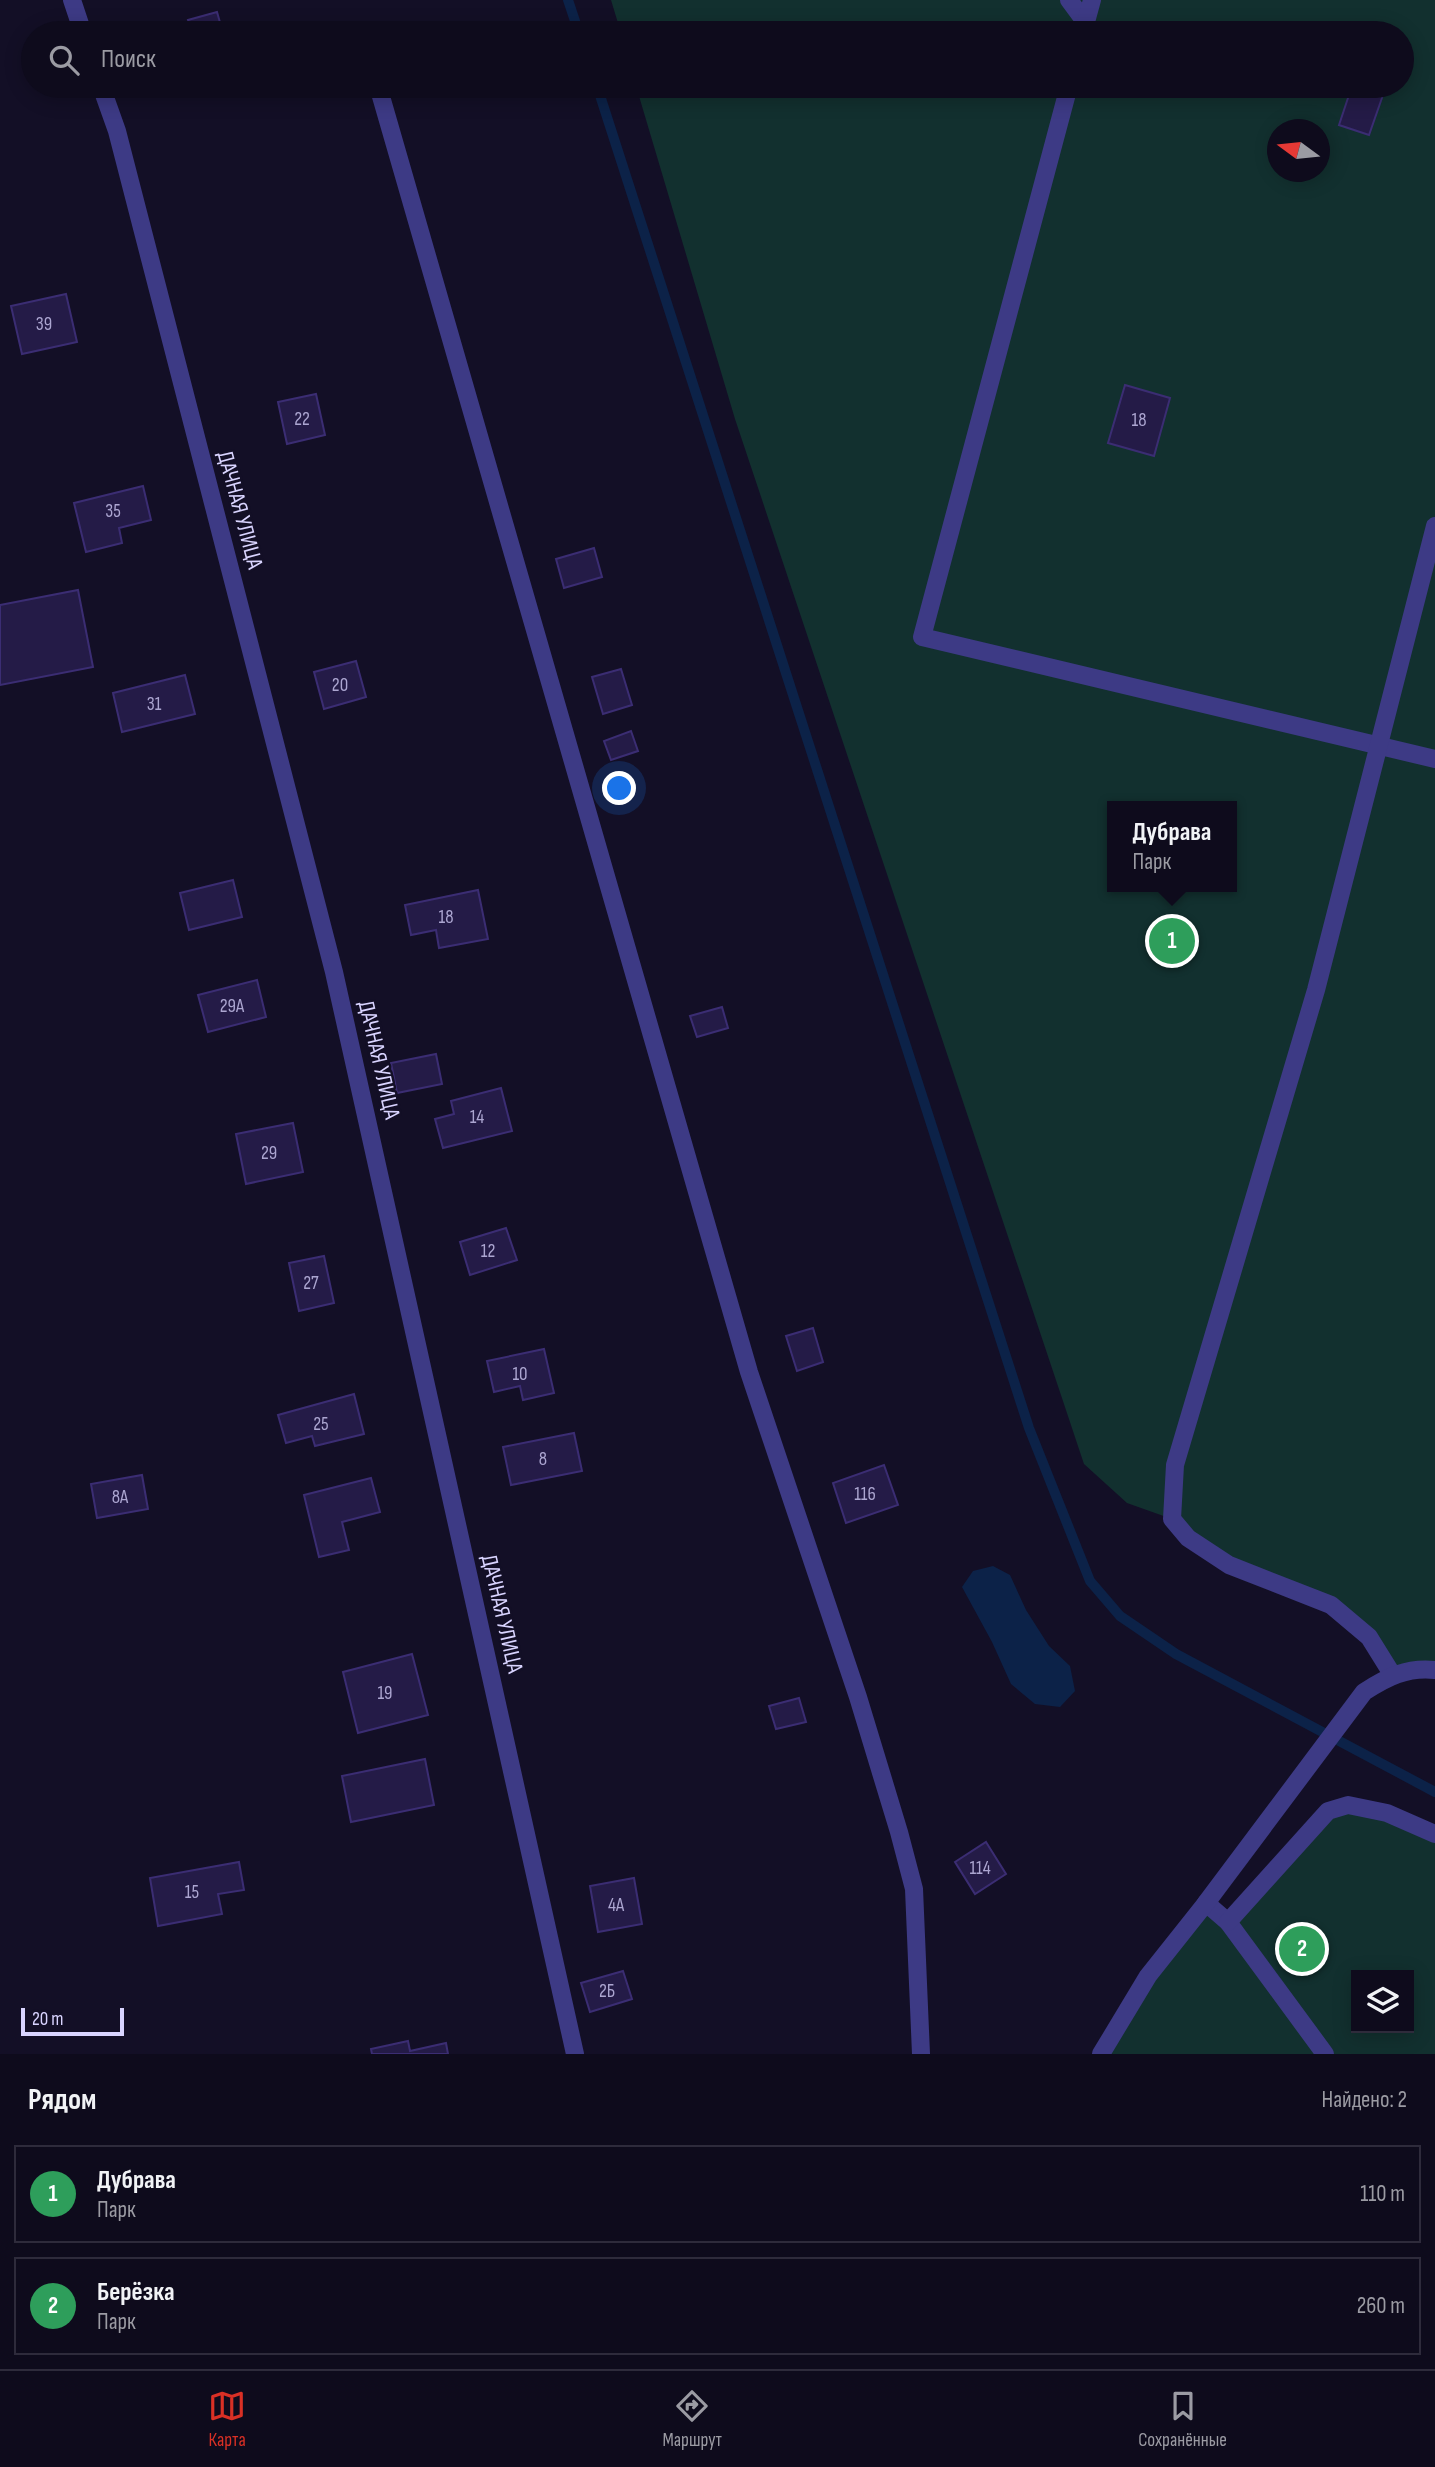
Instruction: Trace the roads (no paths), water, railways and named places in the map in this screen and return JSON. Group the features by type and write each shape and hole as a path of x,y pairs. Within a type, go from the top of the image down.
{"street":[{"path":"72,0 79,21"},
{"path":"1069,0 1080,21"},
{"path":"1086,21 1092,0"},
{"name":"ДАЧНАЯ УЛИЦА","path":"105,98 117,131 334,972 575,2054"},
{"path":"381,98 749,1372 858,1697 899,1832 914,1889 921,2054"},
{"path":"1066,98 922,637 1435,759"},
{"path":"1392,1674 1369,1637 1331,1605 1229,1565 1188,1538 1172,1519 1175,1465 1316,990 1435,526"},
{"path":"1101,2054 1148,1976 1364,1692 1392,1674 1421,1668 1435,1670"},
{"path":"1228,1922 1328,1811 1348,1805 1387,1813 1435,1834"},
{"path":"1206,1903 1228,1922 1325,2054"}],"water":[{"path":"993,1566 1010,1575 1026,1610 1049,1646 1070,1666 1075,1691 1060,1707 1035,1704 1011,1684 962,1587 973,1571"}],"waterway":[{"path":"568,0 575,21"},
{"path":"601,98 1029,1428 1090,1581 1120,1616 1176,1654 1435,1792"}],"place":[{"name":"Дубрава","path":"1172,941"},
{"name":"Берёзка","path":"1302,1949"}]}
